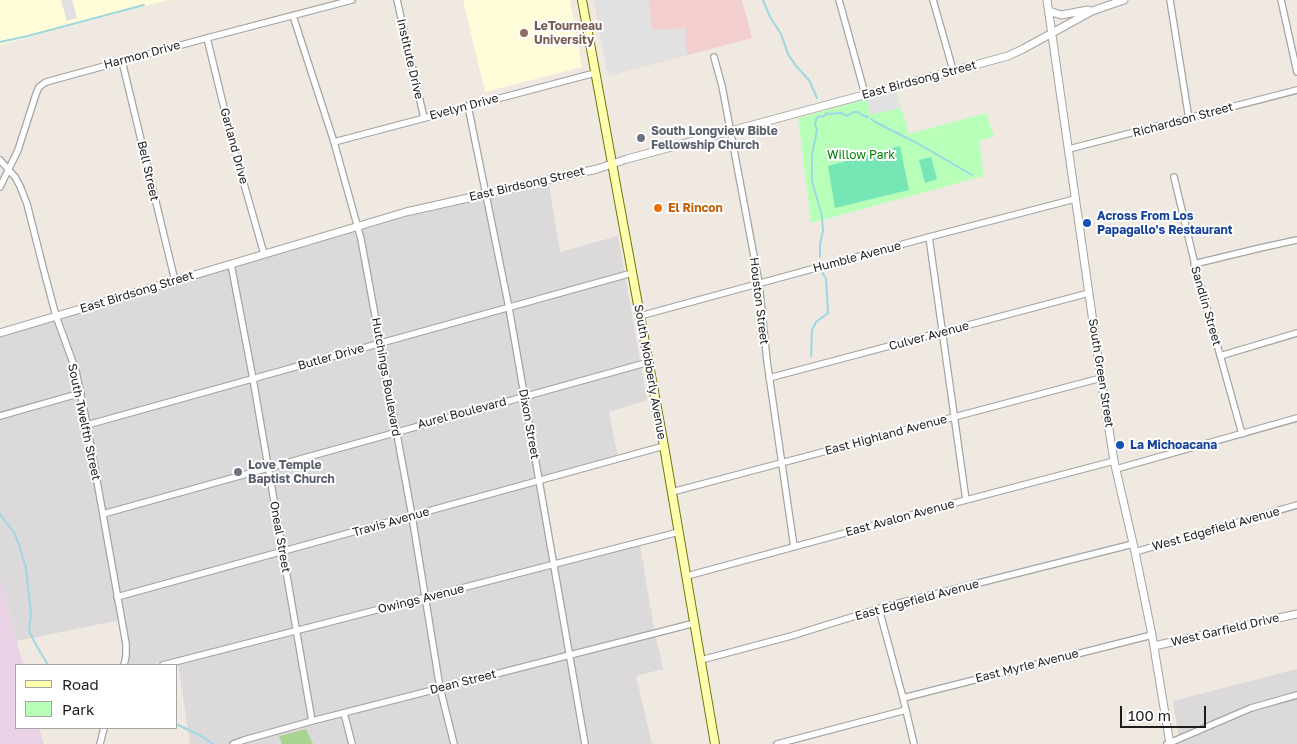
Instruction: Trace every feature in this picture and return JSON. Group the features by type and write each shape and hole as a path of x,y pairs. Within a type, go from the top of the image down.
{"main road":[{"name":"South Mobberly Avenue","path":"582,0 664,446 715,744"}],"street":[{"name":"Harmon Drive","path":"0,187 18,150 39,87 51,80 352,0"},
{"name":"Institute Drive","path":"396,0 424,118"},
{"path":"839,0 865,94"},
{"path":"933,0 953,70"},
{"name":"South Green Street","path":"1047,0 1115,465 1152,635 1169,744"},
{"path":"1049,11 1065,15 1096,9 1124,0"},
{"path":"1170,0 1189,119"},
{"path":"1281,0 1297,72"},
{"name":"East Birdsong Street","path":"0,332 406,212 596,169 1012,54 1096,9"},
{"name":"Hutchings Boulevard","path":"293,16 334,142 358,226 412,516 440,688 454,744"},
{"name":"Garland Drive","path":"206,38 234,149 264,254"},
{"name":"Houston Street","path":"714,57 722,86 759,283 769,378 794,547"},
{"name":"Bell Street","path":"122,61 175,281"},
{"name":"Evelyn Drive","path":"334,142 595,73"},
{"name":"Richardson Street","path":"1069,150 1297,90"},
{"name":"Dixon Street","path":"468,106 509,308 585,744"},
{"name":"South Twelfth Street","path":"0,160 9,169 20,186 27,204 56,316 73,363 81,393 126,644 124,664"},
{"name":"Sandlin Street","path":"1174,177 1194,264 1242,434"},
{"name":"Humble Avenue","path":"640,316 1075,199"},
{"path":"929,237 966,500"},
{"path":"1194,264 1297,240"},
{"name":"Oneal Street","path":"231,264 253,379 312,721"},
{"name":"Butler Drive","path":"87,425 632,273"},
{"name":"Culver Avenue","path":"769,378 1089,294"},
{"path":"1220,356 1297,334"},
{"name":"Aurel Boulevard","path":"103,514 648,362"},
{"name":"East Highland Avenue","path":"672,492 1101,378"},
{"path":"0,416 81,393"},
{"name":"East Avalon Avenue","path":"687,576 966,500 1242,434 1297,418"},
{"name":"Travis Avenue","path":"117,597 664,446"},
{"name":"West Edgefield Avenue","path":"1135,552 1297,505"},
{"name":"Owings Avenue","path":"168,664 679,532"},
{"name":"East Edgefield Avenue","path":"701,660 791,636 879,609 1133,544"},
{"path":"879,609 914,744"},
{"name":"West Garfield Drive","path":"1154,646 1297,614"},
{"name":"Dean Street","path":"232,744 312,721 695,623"},
{"name":"East Myrle Avenue","path":"903,698 1152,635"},
{"path":"1169,744 1256,706 1297,695"},
{"path":"777,744 906,710"},
{"path":"344,713 352,744"},
{"path":"100,744 104,729"}],"shaded area":[{"path":"0,0 168,0 0,45"},
{"path":"61,0 72,0 77,18 67,21"},
{"name":"LeTourneau University","path":"463,0 570,0 582,67 485,92"},
{"path":"594,0 742,0 752,38 608,76"},
{"path":"594,0 649,0 652,30 685,28 687,55 608,76"},
{"path":"896,92 900,108 871,115 867,100"},
{"path":"549,185 560,252 618,236 647,400 609,412 619,462 543,482 558,566 640,545 654,629 663,669 636,676 652,744 190,744 177,658 154,664 128,664 130,654 125,619 17,641 0,577 0,338 61,318 413,215"},
{"path":"0,577 23,664 15,664 15,729 39,729 44,744 0,744"},
{"path":"1297,669 1297,744 1180,744 1173,701"}],"green space":[{"name":"Willow Park","path":"896,91 909,134 986,113 994,136 979,141 984,176 811,223 798,118"},
{"path":"900,146 909,190 835,208 828,166"},
{"path":"931,157 937,179 925,183 919,160"},
{"path":"306,729 313,744 282,744 279,736"}],"waterway":[{"path":"763,0 770,17 781,34 788,54 809,80 817,98"},
{"path":"0,42 144,5"},
{"path":"826,113 841,113 848,116 853,112 858,112 868,117"},
{"path":"820,257 823,231 822,216 812,181 812,155 817,130 816,119 827,114"},
{"path":"871,119 972,175"},
{"path":"811,356 812,330 816,322 828,313 826,279 822,272"},
{"path":"0,514 15,534 19,545 26,568 31,613 29,631 47,664"},
{"path":"178,725 213,744"}],"place":[{"name":"LeTourneau University","path":"524,33"},
{"name":"South Longview Bible Fellowship Church","path":"641,138"},
{"name":"El Rincon","path":"658,208"},
{"name":"Across From Los Papagallo's Restaurant","path":"1087,223"},
{"name":"La Michoacana","path":"1120,445"},
{"name":"Love Temple Baptist Church","path":"238,472"}]}
